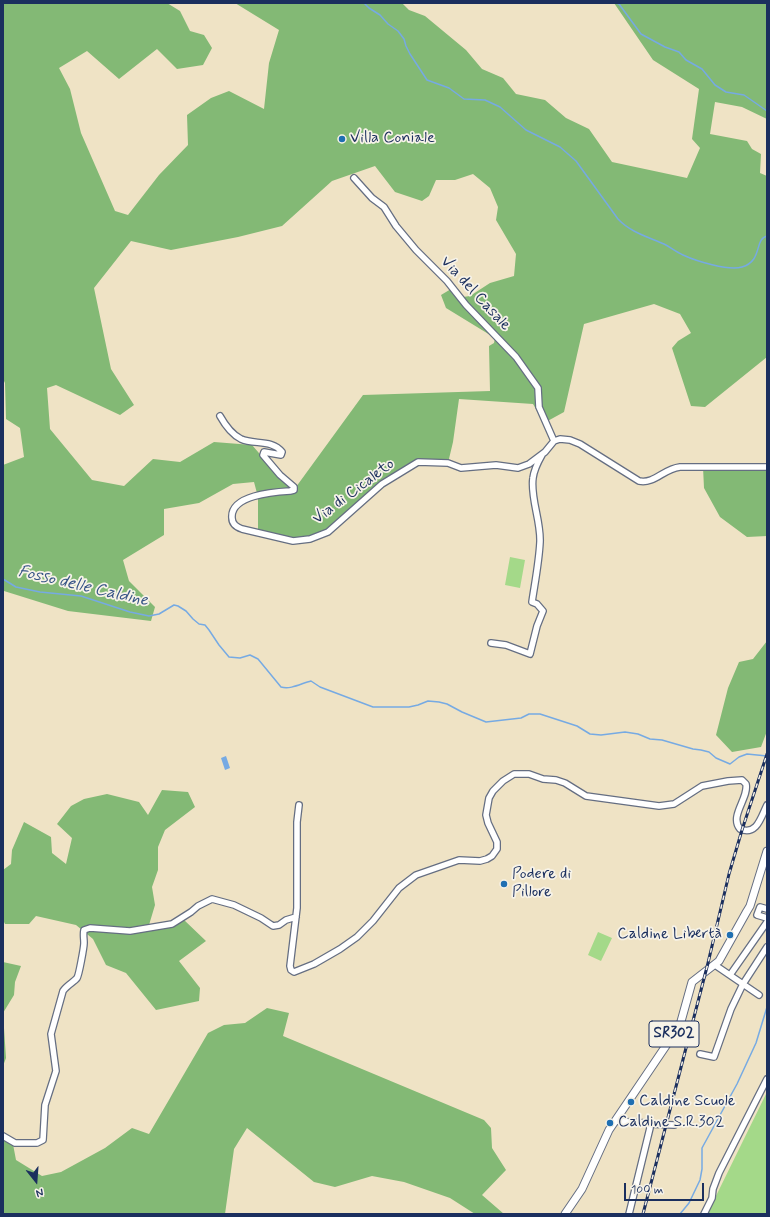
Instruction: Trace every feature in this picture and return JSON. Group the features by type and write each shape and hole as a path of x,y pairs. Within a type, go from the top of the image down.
{"main road":[{"name":"SR302","path":"565,1214 582,1189 615,1121 680,1025 692,982 699,975 715,965 750,906 767,851"}],"street":[{"name":"Via del Casale","path":"354,178 372,198 384,207 396,226 416,250 447,281 466,305 516,356 538,388 539,407 554,441"},
{"name":"Via di Cicaleto","path":"220,416 225,425 242,440 266,443 281,450 281,455 264,452 262,455 280,475 294,486 294,490 260,495 240,502 234,508 232,517 233,522 236,526 242,529 294,541 310,539 328,532 382,484 418,462 448,463 461,468 496,465 518,468 529,464 544,452 554,441"},
{"path":"554,441 560,439 570,440 580,444 639,481 645,482 653,480 672,468 680,467 767,467"},
{"path":"491,643 506,645 530,654 543,611 537,604 532,602 540,542 540,528 532,478 536,466 544,452"},
{"path":"299,805 297,822 296,917 290,966 291,970 294,972 314,964 352,940 373,921 399,888 416,875 459,860 480,861 492,856 497,849 497,842 486,815 489,798 502,781 514,774 529,774 556,780 565,783 586,796 659,806 674,804 699,787 728,781 742,780 746,784 746,788 738,814 737,825 740,829 748,831 752,830 758,824 767,805"},
{"path":"3,1136 15,1143 37,1143 43,1140 45,1106 56,1071 51,1034 63,991 67,985 77,978 83,952 84,930 90,928 130,931 172,924 198,906 212,899 234,905 261,918 273,926 279,925 286,920 296,917"},
{"path":"767,909 760,907 757,915 767,918"},
{"path":"730,975 767,922"},
{"path":"700,1054 714,1057 731,1009 742,984 767,947"},
{"path":"715,965 759,995"},
{"path":"704,1214 712,1198 713,1189 719,1173 767,1079"},
{"path":"615,1121 674,1125"},
{"path":"628,1214 650,1128 649,1124"}],"green space":[{"path":"3,3 167,3 180,11 190,31 204,35 212,48 203,65 177,69 157,49 119,79 87,51 59,68 70,89 81,133 115,211 128,215 159,175 188,145 187,115 211,98 229,91 264,109 269,63 279,30 235,3 402,3 409,10 425,16 466,50 482,69 503,78 516,94 545,100 566,118 589,129 612,162 687,178 700,148 692,139 699,89 653,60 614,3 767,3 767,119 742,107 715,102 710,134 747,141 752,149 761,154 760,173 767,176 767,357 705,407 691,406 672,348 678,341 691,333 680,314 654,304 584,324 564,412 544,423 533,404 459,399 453,442 448,463 418,462 382,484 328,532 293,541 258,532 258,497 254,482 233,484 199,503 164,509 164,535 123,560 129,581 155,607 151,621 68,611 4,591 3,465 24,457 20,428 6,419 5,383 3,379","holes":["375,166 395,192 422,201 429,196 436,180 455,180 473,174 490,188 498,207 496,220 516,254 514,276 490,283 470,296 463,297 451,289 441,295 446,308 495,338 494,343 489,346 490,391 363,395 296,487 284,482 252,445 214,442 180,462 153,459 124,486 92,480 50,429 47,388 56,385 120,415 134,405 111,369 94,288 131,241 171,250 238,237 282,226 332,181"]},
{"path":"703,467 767,467 767,536 747,537 720,517 704,488"},
{"path":"510,557 525,560 520,588 505,585"},
{"path":"767,641 767,731 761,747 732,752 716,735 728,688 739,662 753,659"},
{"path":"162,790 188,792 195,807 165,830 158,847 158,870 152,887 155,905 149,925 149,931 169,927 183,919 206,941 179,961 200,988 199,1001 156,1010 126,973 106,965 93,939 76,925 36,916 29,924 5,924 3,920 3,870 11,864 12,850 24,822 51,837 52,853 66,864 72,838 57,824 71,806 84,799 107,794 139,802 148,815"},
{"path":"598,932 612,938 601,961 588,955"},
{"path":"3,962 21,966 15,982 14,995 3,1013"},
{"path":"267,1008 289,1013 283,1036 484,1120 491,1128 492,1148 506,1170 482,1195 504,1214 475,1214 450,1198 404,1182 372,1176 335,1187 314,1182 247,1128 234,1149 225,1214 3,1214 3,1133 12,1139 16,1160 42,1176 61,1172 105,1148 132,1128 149,1134 208,1033 224,1025 245,1023"},
{"path":"3,1013 6,1058 3,1066"},
{"path":"767,1092 767,1214 701,1214 710,1196 715,1198"}],"water":[{"path":"226,756 230,768 225,770 221,758"}],"waterway":[{"path":"364,3 398,31 404,39 410,54 427,80 449,88 464,99 485,100 500,107 526,130 560,147 576,161 618,219 634,231 689,257 712,265 729,268 742,267 749,264 756,255 761,241 767,236"},
{"path":"616,3 619,4 641,34 665,47 679,52 686,60 702,69 715,85 726,92 744,95 767,111"},
{"name":"Fosso delle Caldine","path":"3,579 16,587 40,592 81,596 130,612 149,616 159,614 174,605 178,606 186,611 199,624 205,625 229,657 240,658 250,655 258,659 281,687 285,688 311,681 320,687 373,707 409,707 428,701 439,702 447,704 486,722 521,718 529,714 540,714 577,726 590,734 601,735 625,732 638,734 650,739 662,740 709,752 716,758 730,764 739,757 747,754 767,756"},
{"path":"680,1214 689,1203 700,1180 702,1169 702,1148 737,1084 756,1043 767,1007"}],"railway":[{"path":"643,1214 708,963 729,874 767,754"}],"place":[{"name":"Villa Coniale","path":"342,139"},
{"name":"Podere di Pillore","path":"504,884"},
{"name":"Caldine Libertà","path":"730,935"},
{"name":"Caldine Scuole","path":"631,1102"},
{"name":"Caldine S.R.302","path":"610,1123"}]}
